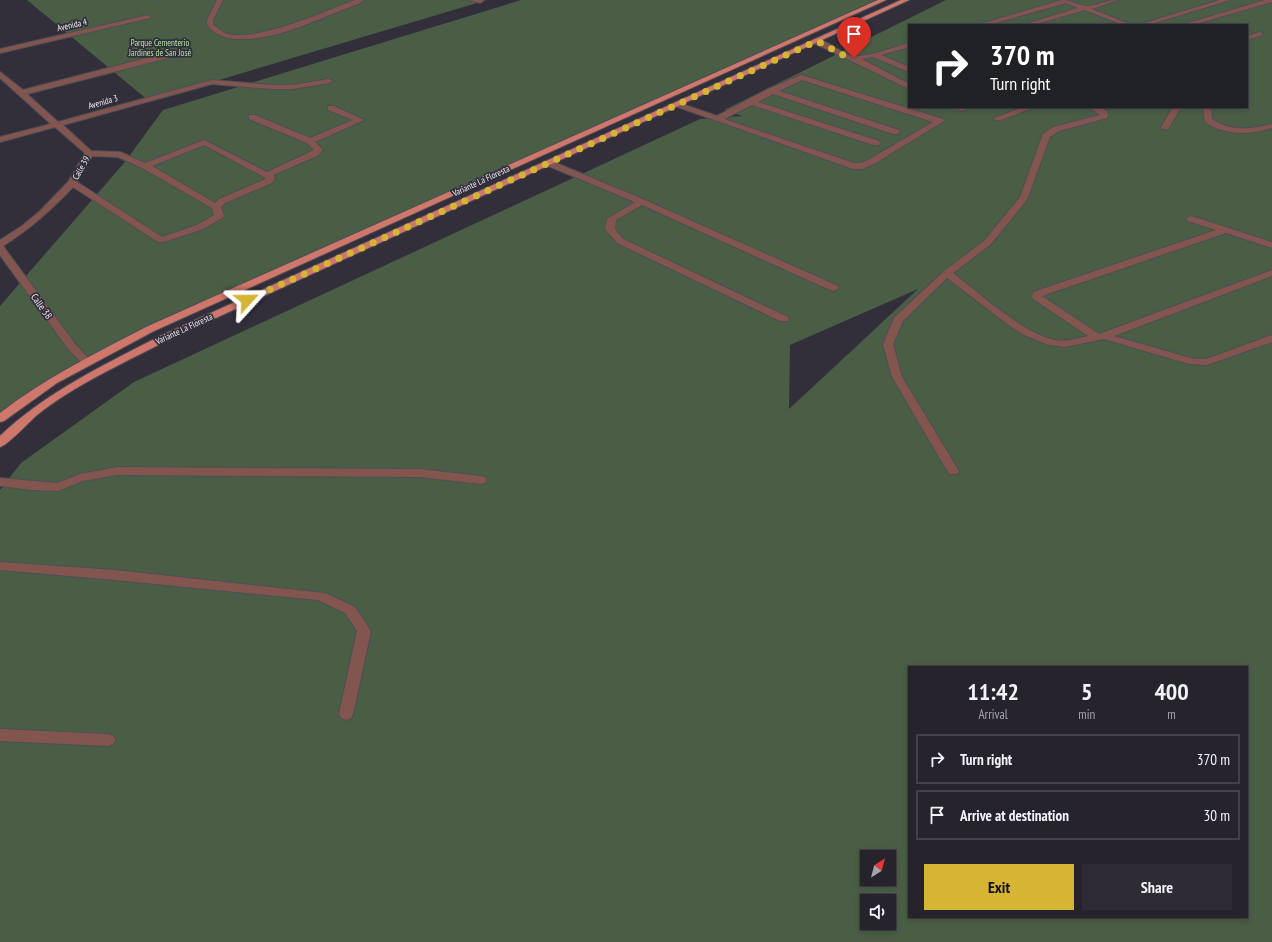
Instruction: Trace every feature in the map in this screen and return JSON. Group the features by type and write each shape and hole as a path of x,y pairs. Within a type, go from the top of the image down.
{"main road":[{"name":"Variante La Floresta","path":"0,419 14,407 86,361 150,329 883,0"},
{"name":"Variante La Floresta","path":"0,443 34,412 71,386 164,338 906,0"},
{"path":"652,104 666,110"},
{"path":"150,329 164,338"}],"street":[{"path":"220,0 210,20 210,25 218,33 242,38 256,37 278,31 361,0"},
{"path":"472,0 480,1"},
{"path":"1029,24 1115,0"},
{"path":"1145,24 1227,0"},
{"path":"1188,24 1272,0"},
{"path":"984,24 1066,1 1127,24"},
{"name":"Avenida 4","path":"0,51 148,17"},
{"path":"1248,38 1260,34"},
{"path":"817,41 843,55 854,58 908,86"},
{"path":"854,58 874,55 908,45"},
{"path":"874,55 908,70"},
{"path":"22,93 165,56"},
{"name":"Calle 39","path":"0,74 90,152 72,183 43,213 25,228 0,244"},
{"path":"676,105 854,166 862,166 940,120 804,78 798,78 718,119"},
{"name":"Avenida 3","path":"0,140 212,82 272,87 292,87 329,81"},
{"path":"771,91 896,132"},
{"path":"751,102 876,143"},
{"path":"310,141 360,120 331,108"},
{"path":"998,118 1028,108"},
{"path":"953,471 897,377 888,344 898,320 947,273 987,242 1024,198 1046,136 1056,129 1104,116 1104,113 1096,108"},
{"path":"1165,127 1176,108"},
{"path":"1207,108 1208,120 1219,127 1234,131 1247,132 1272,126"},
{"path":"252,117 310,141 319,150 314,154 267,175"},
{"path":"145,166 204,142 271,178 269,181 222,201 216,207"},
{"path":"72,183 161,240 200,227 219,216 216,207 145,166 120,155 90,152"},
{"path":"549,163 642,202 834,288"},
{"path":"642,202 612,219 610,229 620,241 784,319"},
{"path":"1191,219 1272,245"},
{"path":"1226,230 1037,294 1038,297 1100,336 1193,362 1207,362 1272,338"},
{"name":"Calle 38","path":"2,253 72,347 86,361"},
{"path":"947,273 1028,333 1049,342 1065,344 1100,336 1272,274"},
{"path":"0,482 32,486 58,487 80,478 118,471 419,473 482,480"},
{"path":"0,566 115,575 320,596 350,610 364,631 346,714"},
{"path":"0,735 108,740"}],"green space":[{"name":"Parque Cementerio Jardines de San José","path":"27,0 487,0 149,101"},
{"path":"521,0 877,0 278,269 94,355 0,414 0,306 124,163 163,110"},
{"path":"946,0 1272,0 1272,942 0,942 0,490 21,463 134,382 700,119 742,116 724,110","holes":["918,289 789,409 790,345"]}],"route":[{"path":"247,300 817,41 843,55 854,58"}]}
